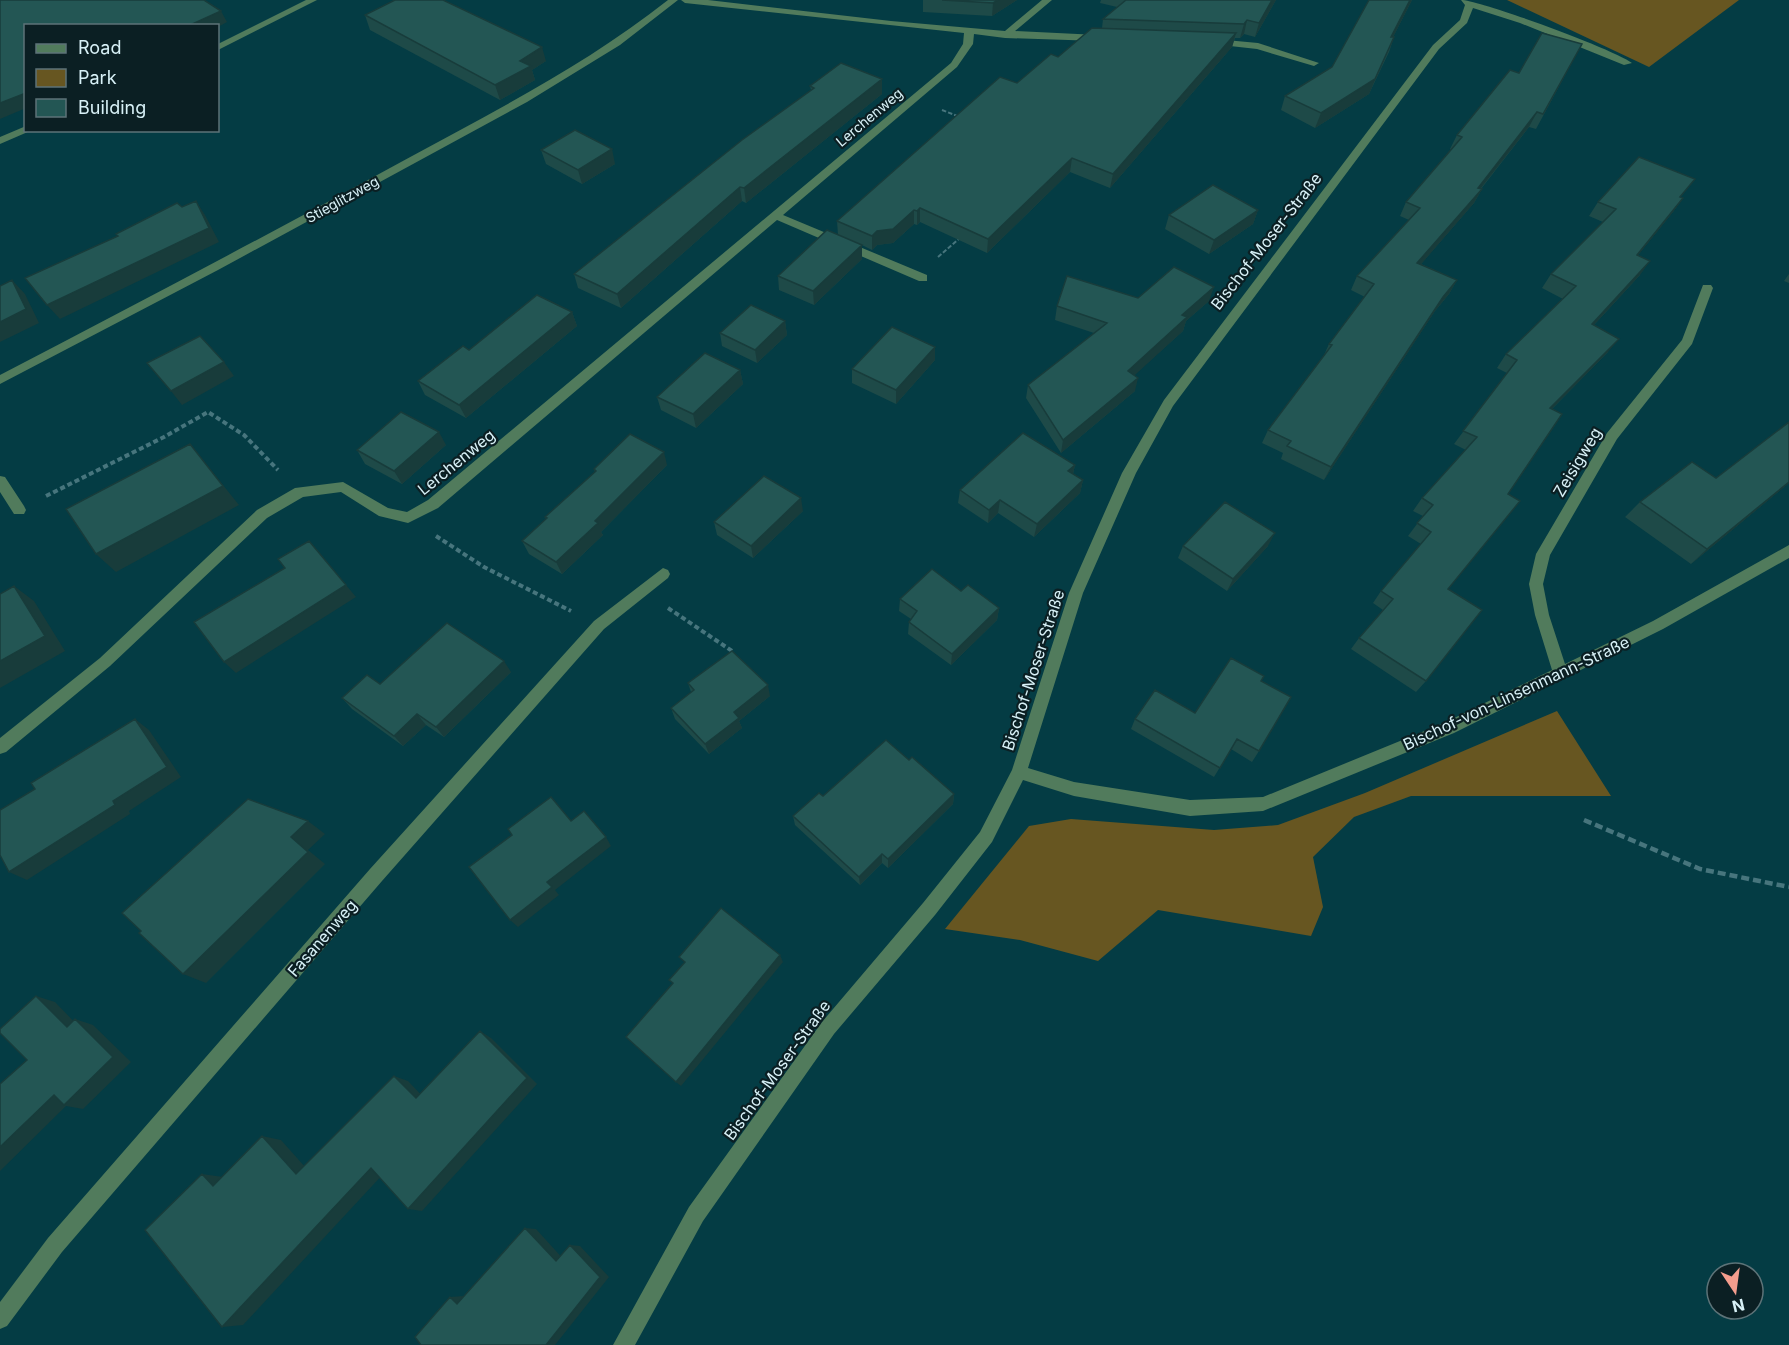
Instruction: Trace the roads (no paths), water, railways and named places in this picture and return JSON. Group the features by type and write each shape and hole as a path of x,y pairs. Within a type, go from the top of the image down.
{"street":[{"path":"219,47 313,0"},
{"name":"Stieglitzweg","path":"0,380 349,195 588,62 644,26 674,0"},
{"path":"691,0 777,13 969,33 1109,39"},
{"path":"1005,35 1048,0"},
{"path":"1468,2 1523,21 1627,63"},
{"name":"Bischof-Moser-Straße","path":"624,1345 696,1214 828,1028 929,909 986,837 1019,772 1076,593 1129,472 1168,403 1214,339 1430,56 1464,21 1468,2"},
{"name":"Lerchenweg","path":"0,747 105,662 262,514 300,492 343,487 384,512 408,518 433,504 954,65 968,44 969,33"},
{"path":"1201,41 1235,42 1258,46 1314,63"},
{"path":"0,141 24,130"},
{"path":"776,215 920,277"},
{"name":"Zeisigweg","path":"1560,673 1542,615 1536,584 1543,554 1612,436 1688,341 1707,288"},
{"path":"0,481 19,510"},
{"name":"Bischof-von-Linsenmann-Straße","path":"1019,772 1074,789 1190,808 1263,804 1449,728 1658,626 1789,551"},
{"name":"Fasanenweg","path":"0,1319 79,1218 369,884 599,626 663,574"}]}
